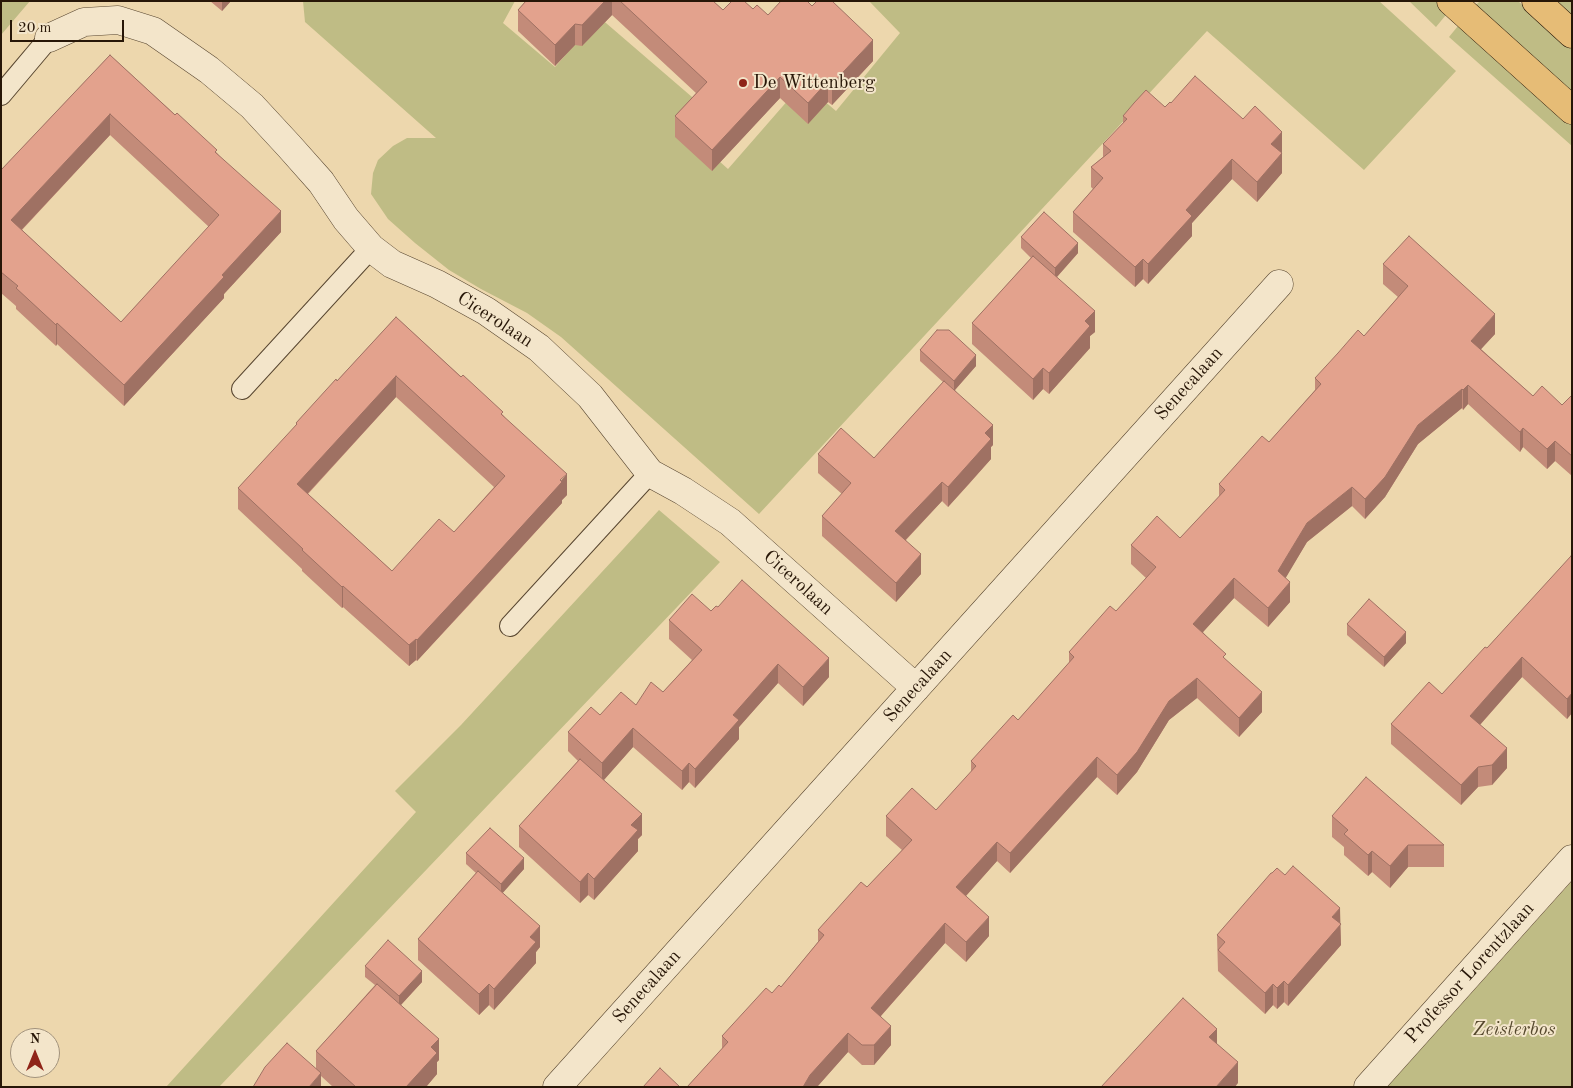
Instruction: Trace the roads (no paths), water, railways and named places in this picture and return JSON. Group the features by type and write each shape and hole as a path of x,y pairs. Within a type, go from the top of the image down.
{"main road":[{"path":"1451,1 1572,110"},
{"path":"1536,1 1572,34"}],"street":[{"name":"Cicerolaan","path":"49,38 84,22 118,20 154,31 209,70 252,106 322,182 346,219 371,248 392,264 437,284 486,311 539,348 590,396 650,474 684,491 730,522 916,688"},
{"name":"Senecalaan","path":"557,1087 1279,284"},
{"name":"Professor Lorentzlaan","path":"1368,1087 1572,859"}],"lane":[{"path":"1,95 49,38"},
{"path":"242,389 371,248"},
{"path":"510,626 650,474"}],"place":[{"name":"De Wittenberg","path":"743,83"}],"park label":[{"name":"Zeisterbos","path":"1514,1030"}]}
